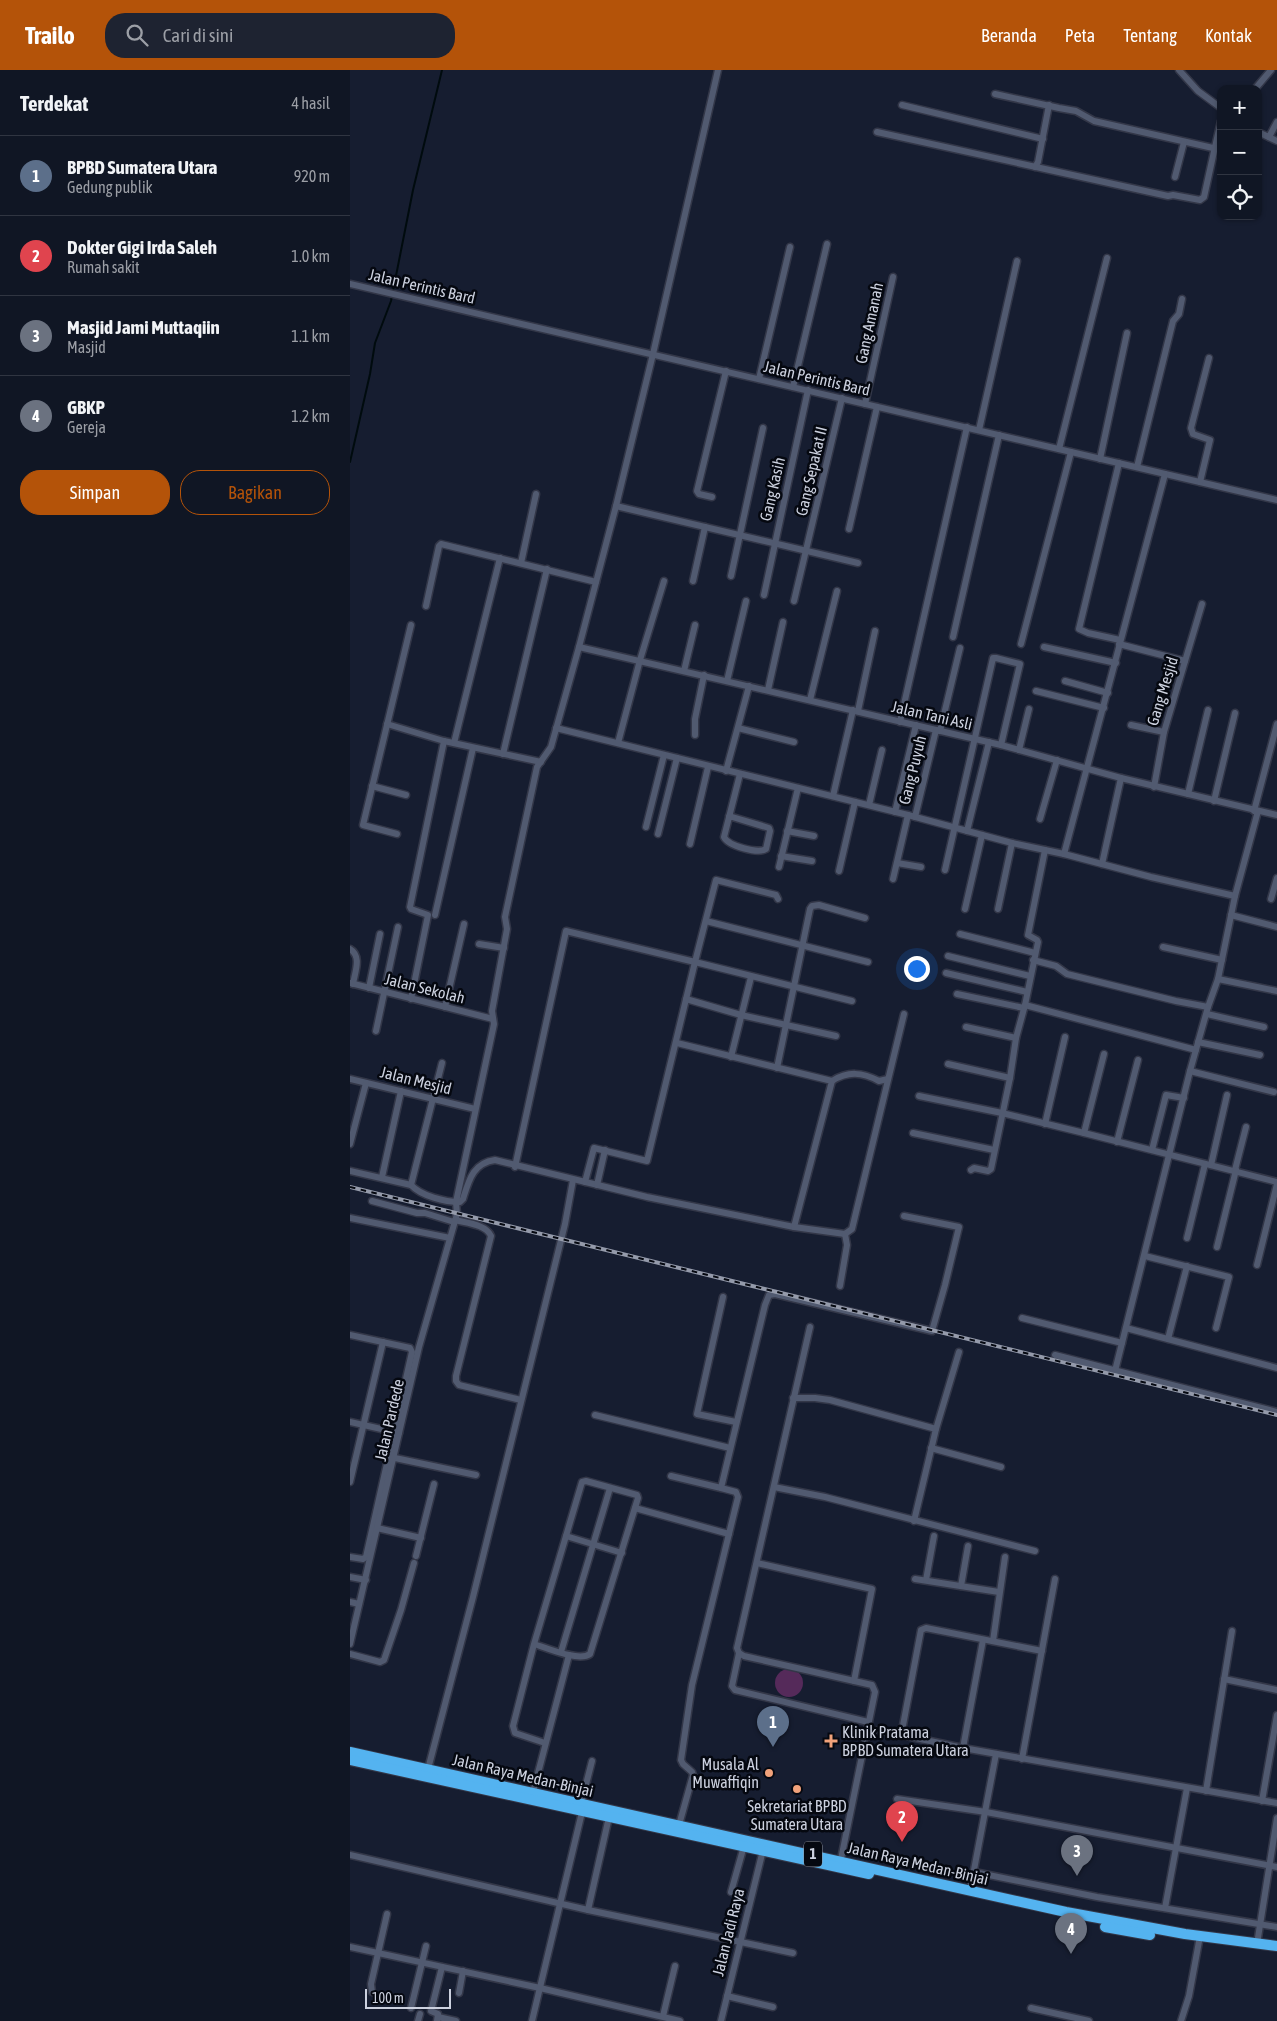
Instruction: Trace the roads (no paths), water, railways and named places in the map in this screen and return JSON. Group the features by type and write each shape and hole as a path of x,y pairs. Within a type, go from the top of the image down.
{"highway":[{"name":"Jalan Raya Medan-Binjai","path":"350,1752 428,1769 532,1796"},
{"name":"Jalan Raya Medan-Binjai","path":"350,1760 679,1825 1124,1931 1199,1940 1277,1953"},
{"name":"Jalan Raya Medan-Binjai","path":"582,1806 609,1818 840,1864 1199,1940 1277,1946"}],"street":[{"name":"Jalan Pardede","path":"350,1644 394,1458 397,1433 454,1221 456,1202 494,1024 492,1011 507,929 505,917 537,767 551,747 616,506 718,70"},
{"path":"1179,70 1198,91 1217,105"},
{"path":"1259,85 1271,70"},
{"path":"995,94 1076,110 1094,121 1184,142 1215,147"},
{"path":"902,105 1043,139"},
{"path":"1035,167 1038,162 1049,105"},
{"path":"1269,137 1277,122"},
{"path":"876,132 1168,196 1173,195 1200,200 1204,197 1219,130"},
{"path":"1262,134 1277,142"},
{"path":"1175,177 1184,142"},
{"path":"793,387 827,244"},
{"path":"758,379 790,247"},
{"path":"1059,449 1107,258"},
{"path":"979,430 1017,261"},
{"name":"Gang Amanah","path":"865,404 893,277"},
{"name":"Jalan Perintis Bard","path":"350,284 1277,500"},
{"path":"1137,467 1173,321 1179,314 1182,300"},
{"path":"1100,458 1127,333"},
{"path":"1200,482 1210,440 1193,434 1191,428 1209,358"},
{"path":"712,497 699,494 697,491 726,371"},
{"name":"Gang Kasih","path":"764,594 808,390"},
{"name":"Gang Sepakat II","path":"794,601 842,398"},
{"path":"849,529 877,407"},
{"path":"731,576 763,428"},
{"path":"900,722 967,428"},
{"path":"952,637 999,435"},
{"path":"1022,644 1071,452"},
{"path":"1119,463 1079,629 1186,662"},
{"path":"1064,854 1165,474"},
{"path":"520,563 536,494"},
{"path":"616,506 858,563"},
{"path":"693,581 705,526"},
{"path":"426,606 440,545 444,544 596,582"},
{"path":"454,743 500,558"},
{"path":"503,754 547,569"},
{"path":"618,743 640,660 664,581"},
{"path":"810,700 836,591"},
{"path":"727,681 746,601"},
{"name":"Gang Mesjid","path":"1154,786 1164,732 1202,604"},
{"path":"768,690 783,622"},
{"path":"684,671 696,625"},
{"path":"397,834 363,825 411,626"},
{"path":"833,796 875,631"},
{"name":"Jalan Tani Asli","path":"579,647 989,742 1121,778 1277,815"},
{"path":"1044,647 1116,663"},
{"name":"Gang Puyuh","path":"893,879 938,731 960,648"},
{"path":"945,870 993,658 1019,662 1020,667 1001,745"},
{"path":"694,735 695,719 704,675"},
{"path":"1065,682 1108,693"},
{"path":"726,771 749,686"},
{"path":"1036,691 1104,708"},
{"path":"1019,750 1029,709"},
{"path":"1188,794 1208,710"},
{"path":"1214,801 1235,712"},
{"path":"387,724 444,741 541,762"},
{"path":"1115,1371 1190,1071 1218,979 1230,915 1277,724"},
{"path":"895,812 916,725"},
{"path":"1131,725 1164,732"},
{"path":"556,728 708,767 869,805 1012,843 1235,896"},
{"path":"738,728 794,742"},
{"path":"432,915 411,909 410,907 444,741"},
{"path":"967,831 989,742"},
{"path":"411,998 473,748"},
{"path":"869,805 882,750"},
{"path":"646,827 664,755"},
{"path":"658,834 677,758"},
{"path":"1040,819 1057,760"},
{"path":"690,844 708,767"},
{"path":"729,816 769,828 766,849 760,852 726,842 724,837 729,816 740,774"},
{"path":"1102,864 1121,778"},
{"path":"372,786 406,795"},
{"path":"779,867 798,788"},
{"path":"839,871 855,802"},
{"path":"787,831 814,836"},
{"path":"965,909 982,835"},
{"path":"998,909 1012,843"},
{"path":"971,1170 974,1168 991,1169 1010,1078 1016,1038 1035,953 1037,940 1028,935 1045,850"},
{"path":"781,856 812,861"},
{"path":"897,863 921,867"},
{"path":"1271,899 1277,878"},
{"path":"585,1182 593,1150 597,1148 647,1161 716,880 776,895 778,899"},
{"path":"777,1068 812,906 818,905 865,918"},
{"path":"1230,915 1277,927"},
{"path":"706,920 868,962"},
{"path":"445,1007 464,924"},
{"path":"376,1031 398,927"},
{"path":"516,1167 566,931 852,1001"},
{"path":"369,988 380,934"},
{"path":"960,934 1035,953"},
{"path":"479,944 504,948"},
{"path":"1163,947 1222,960"},
{"path":"350,949 356,952 357,957 352,984"},
{"path":"948,956 1030,976"},
{"path":"1033,960 1056,966 1067,974 1176,1001 1264,1027"},
{"path":"946,973 1027,992"},
{"path":"731,1057 751,977"},
{"path":"1218,979 1277,992"},
{"name":"Jalan Sekolah","path":"352,984 493,1019"},
{"path":"957,994 1024,1007 1196,1050"},
{"path":"686,999 836,1036"},
{"path":"350,1171 411,1185 418,1191 439,1199 456,1202 463,1199 473,1171 482,1164 495,1160 516,1167 647,1197 794,1227 845,1234 852,1228 904,1014"},
{"path":"966,1027 1016,1038"},
{"path":"1045,1124 1065,1037"},
{"path":"1198,1042 1260,1055"},
{"path":"677,1043 832,1081"},
{"path":"1084,1133 1104,1054"},
{"path":"1117,1142 1138,1060"},
{"path":"411,1185 442,1062"},
{"path":"948,1064 1010,1078"},
{"path":"1190,1071 1274,1092"},
{"path":"794,1227 832,1081 843,1074 869,1076 879,1081 885,1089"},
{"name":"Jalan Mesjid","path":"350,1079 475,1109"},
{"path":"879,1081 888,1079"},
{"path":"350,1144 352,1127 366,1083"},
{"path":"382,1177 402,1091"},
{"path":"1152,1150 1166,1095 1184,1098"},
{"path":"1187,1238 1227,1095"},
{"path":"919,1096 1002,1113 1208,1165 1236,1170 1277,1183 1257,1265"},
{"path":"1217,1247 1246,1127"},
{"path":"913,1133 994,1150"},
{"path":"597,1185 605,1150"},
{"path":"428,1769 473,1597 565,1224 573,1180"},
{"path":"372,1201 417,1213 425,1212 484,1228 490,1232 491,1236 456,1381 459,1385 521,1400"},
{"path":"721,1488 760,1319 769,1295 775,1294 929,1331 933,1330 959,1227 904,1216"},
{"path":"350,1218 450,1238"},
{"path":"840,1286 848,1244 845,1234"},
{"path":"1145,1256 1229,1277 1216,1328"},
{"path":"1168,1339 1187,1266"},
{"path":"723,1297 697,1414 736,1422"},
{"path":"1022,1318 1122,1343"},
{"path":"810,1326 737,1648 739,1653 732,1686 735,1690 868,1722"},
{"path":"1126,1328 1277,1368"},
{"path":"350,1331 419,1347"},
{"path":"350,1336 410,1348 412,1352 397,1433 366,1557 363,1559 350,1557"},
{"path":"350,1482 383,1342"},
{"path":"914,1521 936,1429 959,1352"},
{"path":"1055,1355 1277,1412"},
{"path":"793,1398 830,1400 936,1429"},
{"path":"595,1415 730,1448"},
{"path":"350,1422 397,1433"},
{"path":"931,1448 1001,1467"},
{"path":"394,1458 476,1474"},
{"path":"671,1476 736,1492 738,1498 692,1685 681,1760 682,1764 692,1772 692,1775 679,1825"},
{"path":"534,1644 569,1655 586,1657 590,1654 622,1553 638,1498 637,1495 586,1481 582,1482 534,1644 513,1731 522,1736 545,1743"},
{"path":"350,1654 380,1662 384,1660 401,1610 434,1484"},
{"path":"774,1487 825,1496 914,1521 1035,1551"},
{"path":"561,1652 610,1488"},
{"path":"635,1508 729,1534"},
{"path":"377,1528 421,1538"},
{"path":"566,1536 622,1553"},
{"path":"926,1580 934,1536"},
{"path":"961,1586 968,1546"},
{"path":"993,1641 1004,1557"},
{"path":"757,1563 872,1589 854,1681"},
{"path":"350,1577 366,1580"},
{"path":"915,1578 999,1592"},
{"path":"1022,1759 1054,1579"},
{"path":"350,1602 360,1604"},
{"path":"901,1736 921,1630 926,1628 1042,1651"},
{"path":"1206,1791 1232,1631"},
{"path":"963,1748 982,1640"},
{"path":"739,1653 744,1656 872,1685 874,1688 875,1692 840,1864"},
{"path":"532,1796 569,1655"},
{"path":"1224,1680 1277,1690"},
{"path":"1262,1801 1277,1715"},
{"path":"878,1730 1022,1759 1277,1803"},
{"path":"970,1891 996,1754"},
{"path":"532,2021 592,1761"},
{"path":"1165,1908 1187,1788"},
{"path":"897,1799 986,1812 1277,1867"},
{"path":"588,1910 609,1818"},
{"path":"1257,1944 1277,1818"},
{"path":"731,1892 744,1846"},
{"name":"Jalan Jadi Raya","path":"720,2021 763,1850"},
{"path":"350,1855 560,1904 793,1953"},
{"path":"974,1872 1097,1897 1277,1927"},
{"path":"372,1992 371,1984 387,1914"},
{"path":"1181,2021 1189,1996 1199,1940"},
{"path":"411,2008 426,1946"},
{"path":"350,1947 540,1988 663,2016 677,2021"},
{"path":"663,2016 675,1966"},
{"path":"442,1967 431,2012 437,2014 438,2019 456,2021"},
{"path":"459,1993 463,1971"},
{"path":"727,1996 773,2007"},
{"path":"1031,2008 1089,2021"}],"waterway":[{"path":"350,462 375,343 391,301 413,190 442,70"}],"railway":[{"path":"350,1187 1277,1415"}],"place":[{"name":"Klinik Pratama BPBD Sumatera Utara","path":"831,1741"},
{"name":"BPBD Sumatera Utara","path":"773,1747"},
{"name":"Musala Al Muwaffiqin","path":"769,1773"},
{"name":"Sekretariat BPBD Sumatera Utara","path":"797,1789"},
{"name":"Dokter Gigi Irda Saleh","path":"902,1842"},
{"name":"Masjid Jami Muttaqiin","path":"1077,1876"},
{"name":"GBKP","path":"1071,1954"}]}
